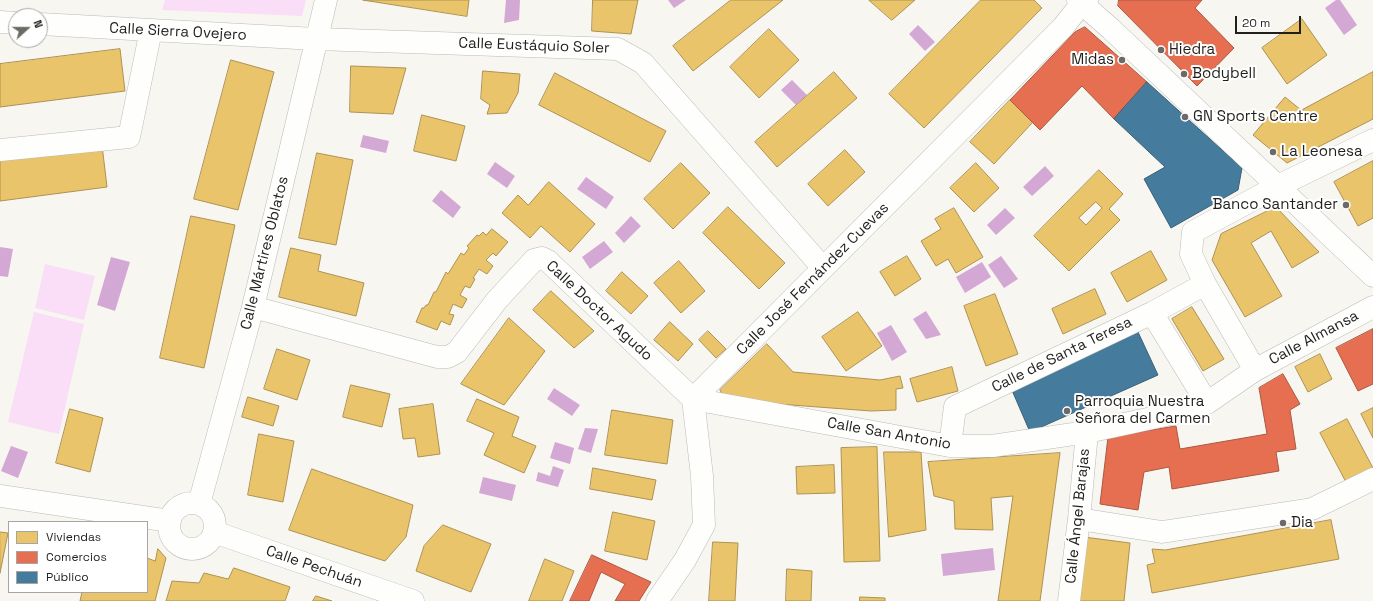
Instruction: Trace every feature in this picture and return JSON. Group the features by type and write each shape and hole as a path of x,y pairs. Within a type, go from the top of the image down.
{"street":[{"name":"Calle Mártires Oblatos","path":"199,504 253,307 326,0"},
{"path":"1082,1 1373,276"},
{"name":"Calle José Fernández Cuevas","path":"693,400 1063,27 1082,1"},
{"name":"Calle Sierra Ovejero","path":"48,24 316,39"},
{"path":"0,150 129,137 151,30"},
{"name":"Calle Eustáquio Soler","path":"316,39 618,50 643,63 823,268"},
{"path":"1255,370 1205,284 1191,254 1193,232 1278,186 1373,140"},
{"name":"Calle Doctor Agudo","path":"253,307 437,356 448,357 457,352 497,300 534,260 542,258 548,261 693,400"},
{"name":"Calle de Santa Teresa","path":"950,446 955,407 1152,313 1205,284"},
{"name":"Calle Almansa","path":"1207,403 1255,370 1373,307"},
{"path":"1152,313 1207,403"},
{"path":"657,601 685,560 704,525 702,476 693,400"},
{"name":"Calle San Antonio","path":"693,400 950,446 992,446 1087,432 1180,412 1207,403"},
{"name":"Calle Ángel Barajas","path":"1069,601 1079,519 1087,432"},
{"path":"1079,519 1162,532 1312,509 1373,479"},
{"path":"0,496 170,522"},
{"path":"192,503 199,504 206,508 212,515 215,524 214,532 210,541 202,547 192,549 182,547 174,540 170,531 170,522 173,514 184,505 192,503"},
{"name":"Calle Pechuán","path":"214,532 413,601"}],"shaded area":[{"path":"165,0 306,0 302,16 162,10"},
{"path":"506,0 520,0 519,20 504,23"},
{"path":"668,0 686,0 674,8"},
{"path":"1336,0 1340,0 1357,25 1344,35 1325,8"},
{"path":"918,25 935,42 925,51 909,34"},
{"path":"792,80 807,95 796,105 781,90"},
{"path":"363,135 389,141 386,153 360,147"},
{"path":"495,162 515,176 507,188 487,174"},
{"path":"1045,166 1054,176 1032,196 1023,187"},
{"path":"586,177 614,197 606,209 577,189"},
{"path":"441,190 461,207 453,218 432,201"},
{"path":"1005,208 1015,218 996,235 987,225"},
{"path":"631,216 641,226 624,243 615,233"},
{"path":"604,241 613,252 590,269 582,257"},
{"path":"0,247 13,249 8,277 0,276"},
{"path":"1001,256 1018,279 1004,288 988,265"},
{"path":"111,257 130,262 115,311 97,305"},
{"path":"982,262 991,277 965,293 956,277"},
{"path":"45,264 95,276 84,320 35,308"},
{"path":"926,311 941,335 926,339 913,319"},
{"path":"34,312 84,324 59,434 8,422"},
{"path":"891,325 907,352 892,361 877,333"},
{"path":"554,388 580,405 572,416 547,399"},
{"path":"585,428 598,429 591,453 578,449"},
{"path":"555,442 574,448 570,464 550,458"},
{"path":"11,446 28,452 18,478 1,471"},
{"path":"553,466 564,470 558,487 536,481 538,472 550,476"},
{"path":"483,477 516,485 512,501 479,493"},
{"path":"993,548 995,570 943,576 941,554"}],"building: Viviendas":[{"path":"363,0 469,0 467,16"},
{"path":"593,0 638,0 631,34 592,31"},
{"path":"731,0 783,0 693,71 673,46"},
{"path":"869,0 915,0 892,20"},
{"path":"981,0 1034,0 1042,8 924,128 889,94"},
{"path":"1302,19 1327,55 1287,84 1262,48"},
{"path":"769,29 799,60 759,98 730,67"},
{"path":"120,49 125,91 0,107 0,64"},
{"path":"231,60 274,72 238,210 194,199"},
{"path":"351,66 406,68 393,114 350,112"},
{"path":"483,71 520,74 518,93 507,113 487,114 490,105 481,99"},
{"path":"834,72 857,98 777,167 755,142"},
{"path":"1373,72 1373,119 1287,163 1253,135 1285,97 1301,110"},
{"path":"555,73 666,131 650,162 539,105"},
{"path":"1010,100 1033,122 994,164 970,142"},
{"path":"422,115 465,126 456,161 414,151"},
{"path":"102,145 107,187 0,201 0,159"},
{"path":"845,150 865,172 828,206 808,184"},
{"path":"317,153 353,160 336,245 299,238"},
{"path":"1373,161 1373,218 1358,226 1334,182"},
{"path":"681,163 710,193 673,229 644,199"},
{"path":"976,163 999,188 974,212 950,188"},
{"path":"1099,170 1123,194 1109,209 1120,220 1069,271 1034,236","holes":["1096,202 1102,208 1086,225 1079,218"]},
{"path":"549,182 595,224 570,252 541,226 530,238 502,213 518,195 528,205"},
{"path":"728,207 785,263 759,289 703,233"},
{"path":"1276,207 1319,252 1292,268 1271,231 1251,243 1282,296 1245,317 1212,260 1221,234"},
{"path":"954,208 983,257 956,273 948,259 936,266 921,241 941,229 935,219"},
{"path":"191,216 235,225 204,368 160,358"},
{"path":"492,229 508,242 496,256 493,253 486,260 493,266 487,274 479,269 473,278 475,279 470,288 465,286 460,295 467,299 462,308 453,304 449,314 454,315 450,325 441,321 437,330 416,322 422,308 428,305 446,272 448,274 461,253 464,255 469,248 467,246 477,235 479,236 483,232 486,235"},
{"path":"291,248 321,255 318,271 364,283 356,316 279,297"},
{"path":"1151,251 1167,280 1127,302 1111,273"},
{"path":"907,256 921,279 895,296 880,272"},
{"path":"679,261 705,291 681,313 654,283"},
{"path":"622,272 648,296 631,314 606,291"},
{"path":"1095,289 1106,314 1063,334 1052,309"},
{"path":"551,291 594,331 574,348 533,310"},
{"path":"995,294 1018,354 986,366 964,306"},
{"path":"1192,307 1224,359 1203,371 1172,319"},
{"path":"858,312 882,346 846,371 822,337"},
{"path":"509,318 545,351 504,405 461,384"},
{"path":"670,322 693,344 678,361 654,340"},
{"path":"708,331 726,349 716,358 699,340"},
{"path":"767,344 793,372 880,380 900,376 903,388 896,389 896,410 871,411 725,400 720,390"},
{"path":"277,349 310,360 297,400 264,389"},
{"path":"1320,354 1332,379 1308,392 1295,367"},
{"path":"952,367 958,391 917,402 910,379"},
{"path":"351,385 390,394 382,427 343,417"},
{"path":"248,397 279,406 273,426 242,417"},
{"path":"477,399 519,417 512,436 536,446 524,473 484,455 494,433 467,421"},
{"path":"433,404 440,454 418,457 415,438 403,439 399,409"},
{"path":"1373,408 1373,438 1361,414"},
{"path":"70,409 103,418 90,472 56,463"},
{"path":"612,410 673,420 667,464 605,455"},
{"path":"1347,419 1373,470 1347,484 1320,433"},
{"path":"259,434 294,441 283,502 248,495"},
{"path":"877,447 880,561 844,562 841,448"},
{"path":"884,452 921,452 926,530 889,537"},
{"path":"1060,453 1040,601 998,601 1013,496 991,498 993,530 955,529 954,501 934,496 928,462"},
{"path":"834,465 835,493 797,494 796,467"},
{"path":"593,468 656,480 652,500 590,489"},
{"path":"312,469 413,505 406,537 385,561 289,530"},
{"path":"613,512 655,521 647,560 605,551"},
{"path":"1331,520 1339,559 1152,593 1147,565 1155,563 1152,549 1165,550"},
{"path":"443,525 491,544 471,592 416,571 424,546"},
{"path":"0,532 8,533 0,573"},
{"path":"1084,537 1130,543 1124,601 1077,601"},
{"path":"713,542 738,543 735,601 709,601"},
{"path":"158,549 166,558 155,601 80,601 82,593 148,593 148,558 155,561"},
{"path":"545,559 574,571 562,601 529,601"},
{"path":"234,568 290,587 285,601 166,601 172,581 199,583 204,573 228,579"},
{"path":"787,569 812,571 811,601 786,601"},
{"path":"316,596 332,601 313,601"},
{"path":"860,597 885,598 885,601 860,601"}],"building: Comercios":[{"path":"1119,0 1202,0 1195,8 1234,48 1197,86 1118,6"},
{"path":"1085,27 1147,82 1114,119 1082,86 1040,130 1010,100 1075,32"},
{"path":"1373,329 1373,384 1358,391 1336,348"},
{"path":"1283,374 1300,404 1290,410 1296,449 1276,452 1279,471 1172,489 1169,467 1144,472 1138,510 1100,504 1108,437 1176,426 1180,449 1267,434 1259,388"},
{"path":"592,555 651,582 639,601 615,601 625,584 601,572 589,601 570,601"}],"building: Público":[{"path":"1147,82 1242,168 1238,190 1171,228 1144,179 1165,167 1114,119"},
{"path":"1138,332 1158,375 1030,432 1011,388"}],"place":[{"name":"Hiedra","path":"1161,50"},
{"name":"Midas","path":"1122,60"},
{"name":"Bodybell","path":"1184,74"},
{"name":"GN Sports Centre","path":"1185,117"},
{"name":"La Leonesa","path":"1273,152"},
{"name":"Banco Santander","path":"1346,205"},
{"name":"Parroquia Nuestra Señora del Carmen","path":"1067,411"},
{"name":"Dia","path":"1283,523"}]}
